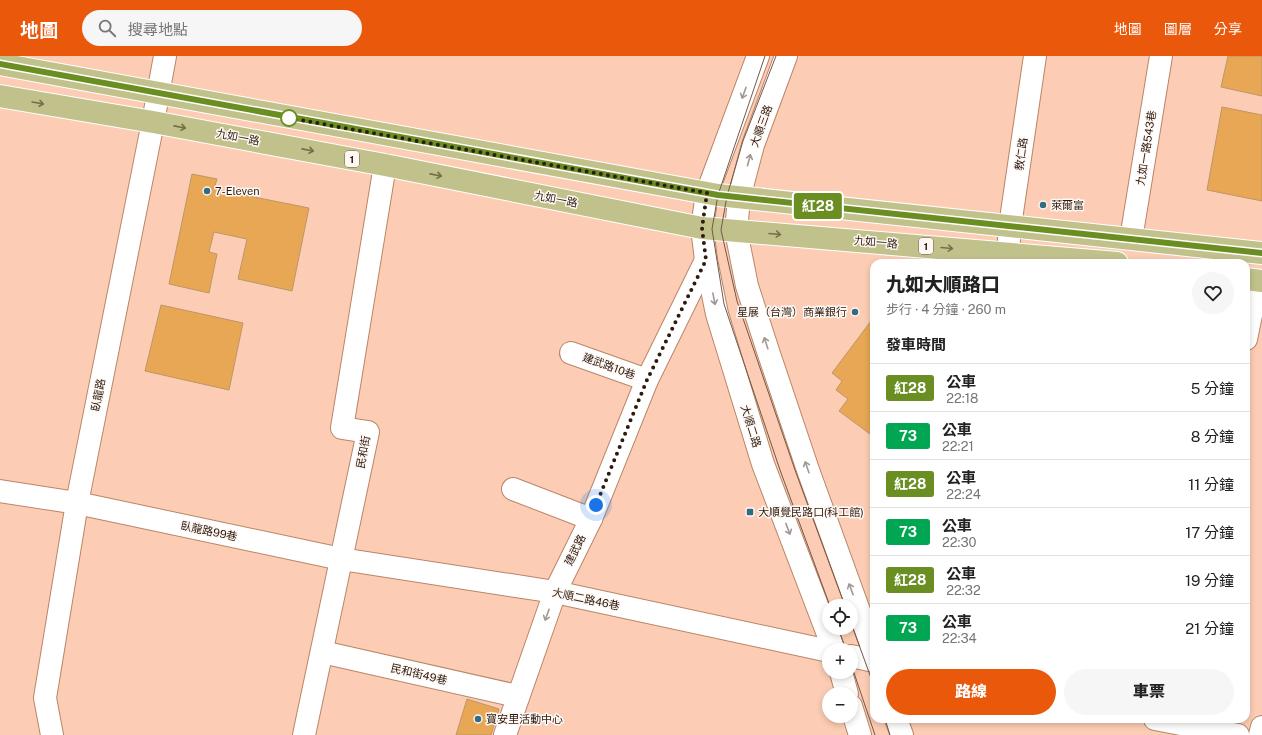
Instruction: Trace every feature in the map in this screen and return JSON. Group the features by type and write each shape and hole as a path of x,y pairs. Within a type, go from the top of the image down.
{"main road":[{"path":"0,64 158,94 739,198 1262,253"},
{"name":"九如一路","path":"0,96 153,122 385,165 702,228 1073,259"}],"street":[{"name":"臥龍路","path":"52,735 45,698 77,502 165,56"},
{"path":"707,193 758,56"},
{"name":"大順三路","path":"739,198 753,145 786,56"},
{"name":"教仁路","path":"1008,253 1010,226 1035,56"},
{"name":"九如一路543巷","path":"1131,239 1161,56"},
{"name":"民和街","path":"304,735 368,432 342,428 385,165"},
{"name":"大順二路","path":"707,193 702,228 706,260 717,314 763,464 831,643"},
{"path":"739,198 736,231 747,286 808,470 870,641"},
{"name":"建武路","path":"505,735 517,696 555,592 591,518 647,380 706,260"},
{"path":"1250,313 1255,280"},
{"name":"建武路10巷","path":"571,353 647,380"},
{"path":"514,489 591,518"},
{"name":"臥龍路99巷","path":"0,491 77,502 341,559"},
{"name":"大順二路46巷","path":"341,559 555,592 822,649"},
{"name":"民和街49巷","path":"322,652 517,696"},
{"path":"858,658 870,660"},
{"path":"856,723 860,735"},
{"path":"898,723 902,735"},
{"path":"1163,724 1238,735"},
{"path":"1260,735 1262,727"}],"building":[{"path":"1228,56 1262,56 1262,96 1221,87"},
{"path":"1222,107 1262,115 1262,201 1207,190"},
{"path":"192,174 217,179 214,189 309,208 292,291 238,279 247,239 214,232 209,252 217,254 209,293 169,284"},
{"path":"161,305 243,323 229,390 145,371"},
{"path":"870,322 870,434 839,411 848,399 836,390 842,381 832,373"},
{"name":"寶安里活動中心","path":"467,699 499,709 491,735 456,735"}],"tram line":[{"path":"765,56 718,195 712,229 724,304 780,470 827,599"},
{"path":"776,56 743,141 727,196 721,230 737,301 795,470 842,599"},
{"path":"841,635 843,643"},
{"path":"855,635 870,675"},
{"path":"856,679 870,720"},
{"path":"871,723 875,735"},
{"path":"886,723 890,735"}],"bus line":[{"name":"紅28","path":"0,64 198,102 718,195 1262,253"}],"place":[{"name":"7-Eleven","path":"207,191"},
{"name":"萊爾富","path":"1043,205"},
{"name":"星展（台灣）商業銀行","path":"855,312"},
{"name":"大順覺民路口(科工館)","path":"750,512"},
{"name":"寶安里活動中心","path":"478,719"}],"route":[{"path":"289,118 707,193 702,228 706,260 647,380 596,505"}]}
